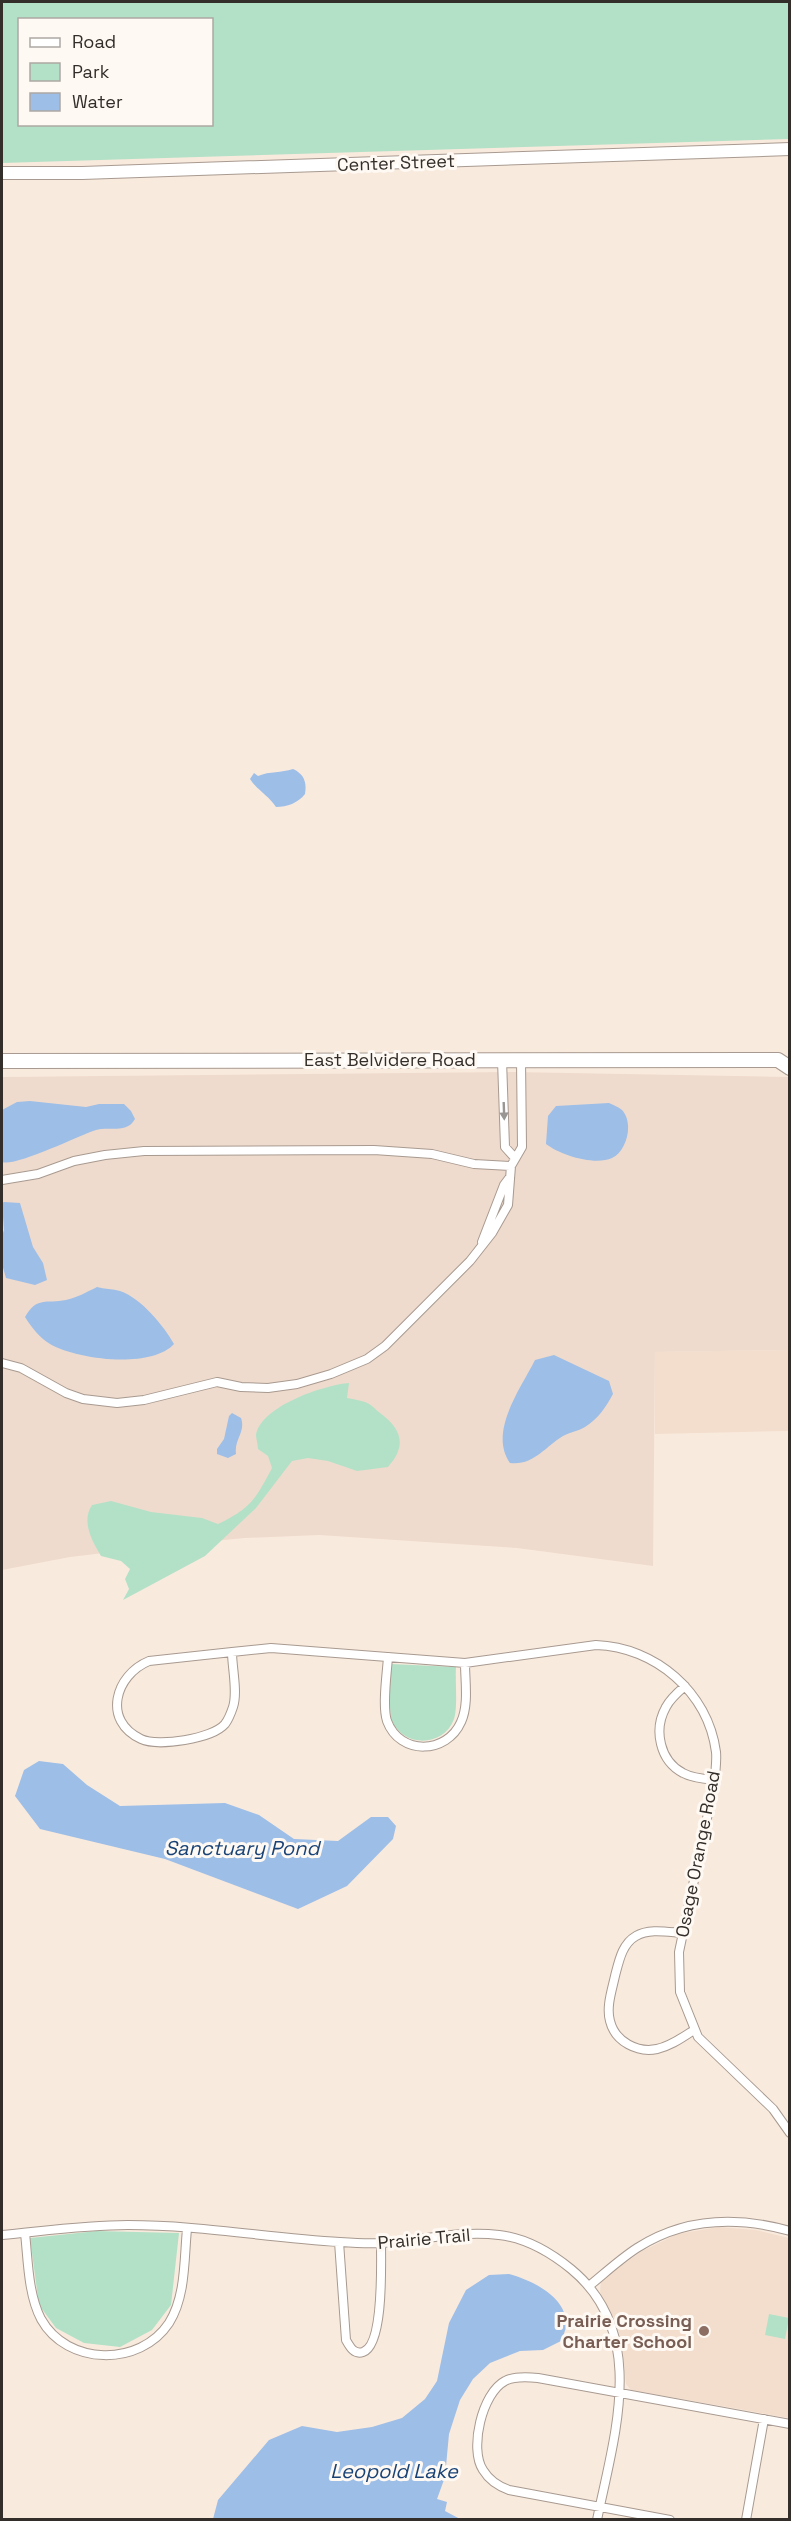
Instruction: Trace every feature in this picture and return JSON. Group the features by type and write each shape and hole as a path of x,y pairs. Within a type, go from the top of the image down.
{"main road":[{"name":"East Belvidere Road","path":"2,1061 521,1060 784,1064 789,1051"}],"street":[{"name":"Center Street","path":"2,173 82,173 789,149"},
{"path":"502,1060 505,1147 513,1162"},
{"path":"2,1363 21,1368 83,1399 117,1403 144,1400 218,1383 268,1388 297,1384 345,1369 370,1358 385,1346 470,1261 482,1243 504,1185 510,1177 513,1162 522,1147 521,1060"},
{"path":"2,1180 38,1174 74,1161 144,1151 374,1150 432,1154 474,1164 513,1162"},
{"name":"Osage Orange Road","path":"232,1652 234,1704 224,1725 211,1733 167,1742 142,1740 124,1725 119,1716 118,1693 127,1676 140,1665 149,1661 232,1652 271,1648 465,1662 596,1645 630,1650 669,1670 685,1686 700,1707 709,1726 716,1754 715,1780 679,1952 680,1992 694,2030 704,2044 773,2109 789,2133"},
{"path":"388,1656 386,1720 394,1734 411,1746 422,1748 436,1746 448,1740 456,1732 463,1719 465,1662"},
{"path":"685,1686 670,1701 662,1716 659,1731 661,1748 675,1768 685,1775 715,1780"},
{"path":"682,1933 644,1932 628,1943 621,1954 612,1988 609,2006 610,2022 616,2034 624,2042 646,2050 659,2049 676,2042 694,2030"},
{"path":"589,2286 637,2249 661,2235 683,2227 712,2221 736,2221 789,2231"},
{"name":"Prairie Trail","path":"2,2235 94,2226 130,2225 339,2242 381,2243 470,2234 499,2235 519,2240 556,2257 589,2286 605,2309 615,2332 620,2355 620,2393 597,2520"},
{"path":"25,2233 35,2304 42,2320 62,2342 91,2354 120,2355 148,2344 169,2323 181,2294 187,2229"},
{"path":"339,2242 346,2340 350,2349 358,2352 366,2351 372,2346 376,2331 382,2279 381,2243"},
{"path":"670,2520 498,2486 483,2470 478,2460 477,2448 483,2412 490,2393 508,2379 538,2378 789,2424"},
{"path":"746,2520 764,2420"}],"shaded area":[{"path":"514,1072 789,1077 789,1350 655,1352 653,1566 517,1548 319,1535 245,1538 172,1545 70,1557 2,1570 2,1077"},
{"path":"789,1350 789,1431 655,1434 655,1352"},
{"name":"Prairie Crossing Charter School","path":"719,2227 756,2230 789,2238 789,2418 631,2390 626,2384 622,2343 615,2320 600,2292 601,2280 642,2251 677,2234"}],"green space":[{"path":"2,2 789,2 789,139 2,163"},
{"path":"349,1383 347,1398 369,1404 393,1425 397,1432 400,1445 388,1467 357,1471 328,1461 308,1458 292,1461 256,1508 205,1556 123,1600 129,1589 125,1579 130,1569 121,1561 101,1556 89,1531 88,1518 92,1505 111,1501 151,1512 202,1518 218,1524 238,1513 251,1502 272,1468 268,1456 258,1449 256,1435 260,1425 269,1415 281,1406 310,1393"},
{"path":"391,1664 456,1667 454,1719 442,1735 424,1741 414,1740 398,1730 391,1716"},
{"path":"97,2231 179,2233 171,2305 152,2330 120,2347 84,2343 56,2328 39,2305 30,2238"},
{"path":"769,2314 789,2318 785,2339 765,2335"}],"water":[{"path":"293,769 304,779 305,794 296,802 284,806 276,807 250,779 254,773 258,776"},
{"path":"30,1101 86,1107 99,1104 124,1104 135,1119 127,1127 99,1129 32,1156 2,1162 2,1110 17,1102"},
{"path":"609,1103 622,1110 628,1122 625,1143 612,1158 587,1160 560,1152 546,1144 548,1116 556,1106"},
{"path":"2,1203 20,1203 33,1247 43,1263 47,1280 35,1285 6,1278 2,1264 4,1230"},
{"path":"97,1287 120,1291 136,1300 158,1321 174,1344 163,1352 149,1357 95,1358 62,1350 50,1344 36,1332 25,1317 29,1310 38,1303 70,1299"},
{"path":"554,1355 609,1381 613,1394 608,1404 585,1427 563,1436 532,1459 510,1463 504,1451 503,1438 509,1410 535,1360"},
{"path":"232,1413 241,1418 242,1427 236,1454 228,1458 217,1454 217,1449 224,1439 229,1416"},
{"name":"Sanctuary Pond","path":"39,1761 63,1764 87,1785 120,1806 225,1803 259,1815 294,1839 338,1841 371,1817 388,1817 396,1826 393,1839 347,1886 298,1909 165,1859 40,1829 15,1796 24,1770"},
{"name":"Leopold Lake","path":"509,2274 537,2285 555,2299 565,2316 566,2327 561,2341 543,2350 520,2351 490,2363 473,2379 460,2400 449,2434 445,2477 437,2499 447,2502 445,2511 460,2519 213,2519 218,2500 269,2440 302,2426 337,2432 372,2427 402,2418 425,2399 437,2381 449,2323 466,2290 489,2275"}],"place":[{"name":"Prairie Crossing Charter School","path":"704,2331"}]}
